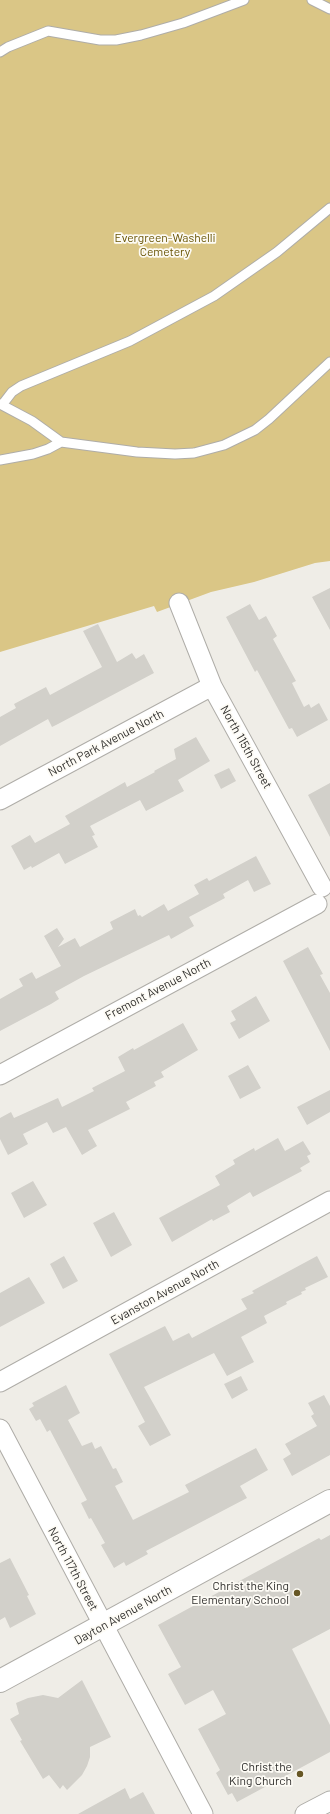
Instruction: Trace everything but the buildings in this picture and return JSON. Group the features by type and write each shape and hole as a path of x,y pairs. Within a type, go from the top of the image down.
{"street":[{"name":"North 115th Street","path":"179,603 212,686 325,897"},
{"name":"North Park Avenue North","path":"0,800 212,686"},
{"name":"Fremont Avenue North","path":"0,1075 325,897"},
{"name":"Evanston Avenue North","path":"0,1382 330,1201"},
{"name":"North 117th Street","path":"0,1429 203,1814"},
{"name":"Dayton Avenue North","path":"0,1681 330,1502"},
{"path":"305,1814 330,1801"}],"lane":[{"path":"0,52 8,47 48,31 92,40 108,41 129,37 183,23 244,0"},
{"path":"312,0 330,10"},
{"path":"330,208 272,256 214,296 130,341 21,386 12,392 1,404 32,421 61,442 157,454 194,453 240,439 269,419 330,362"},
{"path":"0,460 33,454 48,449 61,442"}],"green space":[{"name":"Evergreen-Washelli Cemetery","path":"0,0 330,0 330,561 315,563 254,582 211,592 157,612 154,606 0,652"}],"place":[{"name":"Christ the King Elementary School","path":"297,1593"},
{"name":"Christ the King Church","path":"300,1774"}]}
